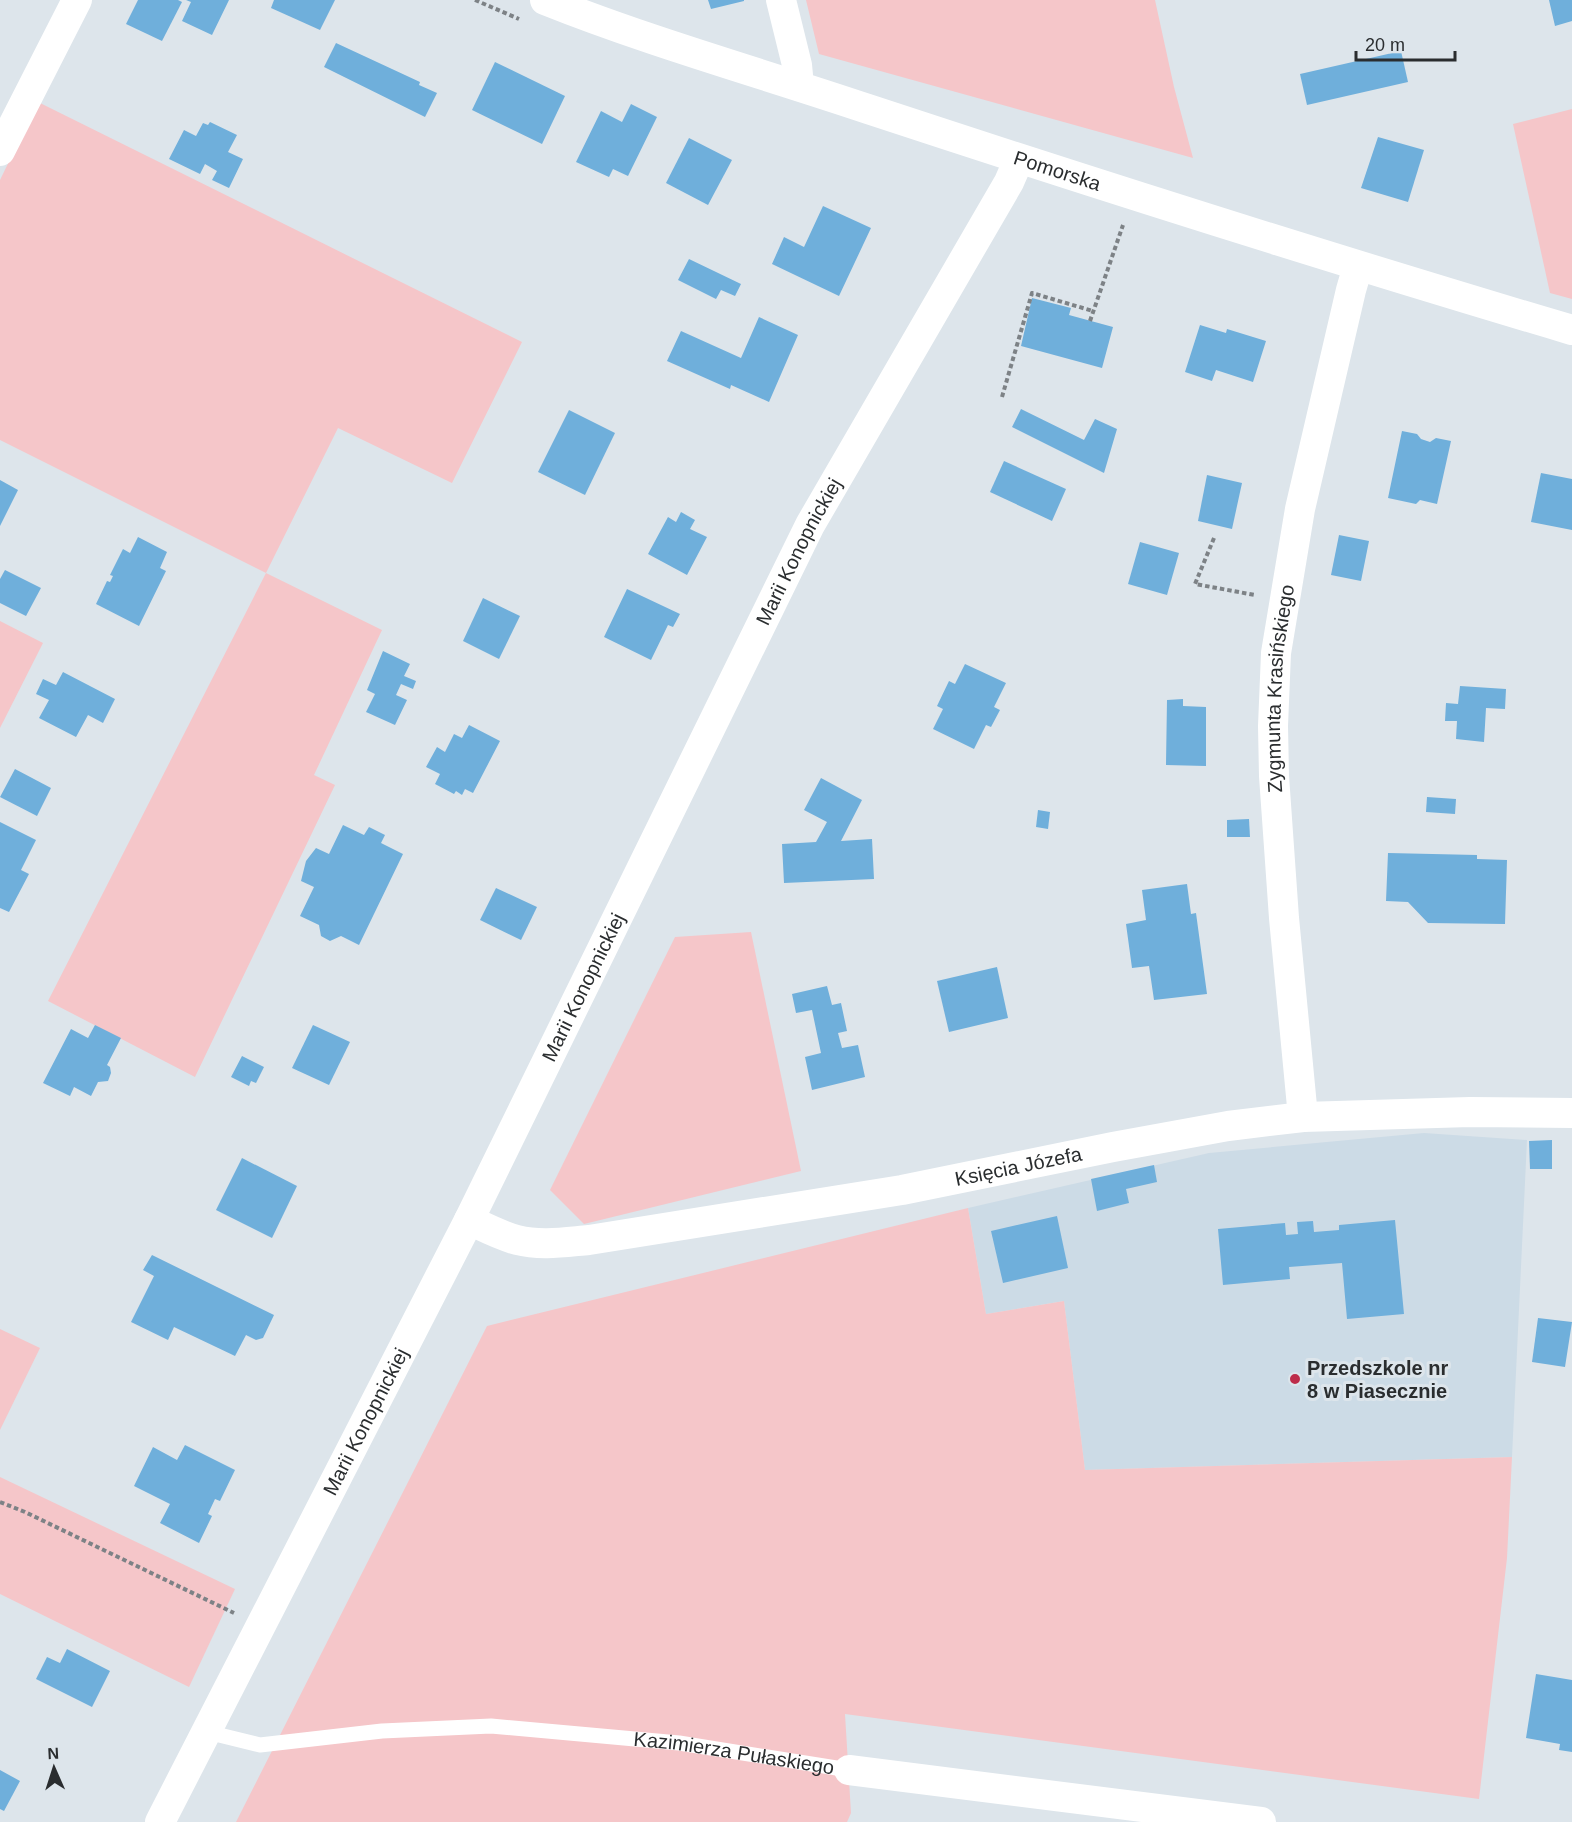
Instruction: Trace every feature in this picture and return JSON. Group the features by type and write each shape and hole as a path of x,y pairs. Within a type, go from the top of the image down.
{"street":[{"path":"0,152 77,0"},
{"name":"Pomorska","path":"545,0 677,47 1019,159 1358,266 1572,330"},
{"path":"781,0 799,86"},
{"name":"Marii Konopnickiej","path":"160,1822 469,1220 810,525 1009,182 1019,159"},
{"name":"Zygmunta Krasińskiego","path":"1303,1116 1284,918 1274,776 1273,726 1276,653 1300,509 1358,266"},
{"name":"Księcia Józefa","path":"469,1220 515,1240 546,1244 589,1240 902,1190 1124,1145 1227,1126 1303,1116 1470,1112 1572,1113"},
{"name":"Kazimierza Pułaskiego","path":"849,1770 1261,1822"}],"lane":[{"name":"Kazimierza Pułaskiego","path":"207,1732 260,1745 382,1731 491,1726 679,1743 849,1770"}],"path":[{"path":"1090,321 1118,235"},
{"path":"1002,397 1032,293 1093,311"},
{"path":"1214,538 1195,584 1266,597"},
{"path":"0,1502 36,1517 261,1626"}],"shaded area":[{"path":"806,0 1155,0 1174,87 1193,158 819,54"},
{"path":"38,102 522,342 452,483 338,428 266,573 0,440 0,180"},
{"path":"1572,109 1572,299 1550,293 1513,124"},
{"path":"266,573 382,630 314,775 335,785 195,1077 48,1001"},
{"path":"0,621 43,643 0,728"},
{"path":"751,932 801,1171 584,1224 550,1190 675,937"},
{"name":"Przedszkole nr 8 w Piasecznie","path":"1424,1133 1527,1140 1512,1457 1085,1470 1064,1301 986,1314 968,1208 1209,1153"},
{"path":"968,1208 986,1314 1064,1301 1085,1470 1512,1457 1507,1558 1479,1799 845,1714 851,1813 847,1822 236,1822 487,1326"},
{"path":"0,1329 40,1348 0,1430"},
{"path":"0,1477 235,1589 189,1687 0,1594"}],"building":[{"path":"138,0 178,0 182,2 162,41 126,24"},
{"path":"186,0 229,0 212,35 182,21 191,2"},
{"path":"274,0 335,0 320,30 271,8"},
{"path":"708,0 744,0 744,1 711,9"},
{"path":"1549,0 1572,0 1572,21 1555,26"},
{"path":"336,43 420,82 419,85 437,93 425,117 324,67"},
{"path":"1401,51 1408,82 1307,105 1300,74"},
{"path":"495,62 565,96 542,144 472,110"},
{"path":"631,104 657,117 628,176 613,169 609,177 576,162 601,111 622,122"},
{"path":"210,122 237,135 228,152 243,159 229,188 212,180 217,171 205,164 200,174 169,159 184,130 196,136 203,123 208,125"},
{"path":"1378,137 1424,150 1408,202 1361,188"},
{"path":"689,138 732,160 708,205 666,183"},
{"path":"823,206 871,228 839,296 772,264 784,237 804,247"},
{"path":"689,259 741,284 735,296 721,290 716,299 678,280"},
{"path":"1032,298 1071,308 1069,315 1113,327 1102,368 1021,346"},
{"path":"759,317 798,335 769,402 731,385 730,389 667,361 681,331 741,358"},
{"path":"1200,325 1226,333 1227,329 1266,341 1253,382 1216,370 1212,381 1185,372"},
{"path":"1021,409 1084,440 1095,419 1117,429 1104,473 1012,427"},
{"path":"569,410 615,433 585,495 538,472"},
{"path":"1402,431 1417,434 1421,439 1430,442 1436,438 1451,441 1437,504 1420,500 1416,504 1388,498"},
{"path":"1004,461 1066,489 1052,521 990,492"},
{"path":"1541,473 1572,479 1572,530 1531,522"},
{"path":"1207,475 1242,483 1232,529 1198,521"},
{"path":"0,480 18,490 0,526"},
{"path":"681,512 695,520 690,529 707,537 687,575 648,554 668,517 676,522"},
{"path":"1339,535 1369,541 1361,581 1331,575"},
{"path":"138,537 167,552 160,568 166,571 139,626 96,604 107,581 110,582 113,576 110,575 123,549 130,553"},
{"path":"1140,542 1179,553 1167,595 1128,584"},
{"path":"5,570 41,588 26,616 0,603 0,579"},
{"path":"627,589 680,614 673,627 668,625 651,660 604,637"},
{"path":"483,598 520,616 499,659 463,641"},
{"path":"383,651 410,664 404,676 416,681 413,689 401,684 396,695 407,700 395,725 366,712 375,694 367,690"},
{"path":"965,664 1006,683 994,707 1000,710 991,727 986,725 974,749 933,729 943,709 937,706 949,681 955,684"},
{"path":"63,672 115,699 103,723 88,715 76,737 39,718 49,700 36,694 43,679 56,685"},
{"path":"1460,686 1506,689 1505,709 1486,708 1484,742 1456,739 1457,721 1445,721 1446,703 1458,704"},
{"path":"1183,699 1183,706 1206,707 1206,766 1166,765 1167,700"},
{"path":"469,725 500,741 473,793 465,789 462,795 456,791 454,794 435,784 440,774 426,767 437,747 445,752 454,734 462,738"},
{"path":"15,769 51,788 37,816 0,797"},
{"path":"821,778 862,800 841,841 872,839 874,879 784,883 782,844 816,842 827,822 804,810"},
{"path":"1427,797 1456,799 1455,814 1426,812"},
{"path":"1038,810 1050,812 1048,829 1036,827"},
{"path":"1249,819 1250,837 1227,837 1227,820"},
{"path":"0,822 36,840 21,870 29,874 9,912 0,908"},
{"path":"343,825 364,835 369,827 385,835 381,843 403,854 359,945 341,936 330,941 321,936 319,925 300,916 314,887 301,881 306,861 316,848 329,854"},
{"path":"1388,853 1477,855 1477,859 1507,860 1505,924 1428,923 1408,902 1386,901"},
{"path":"1187,884 1191,914 1196,913 1207,994 1154,1000 1149,966 1132,968 1126,924 1146,920 1142,890"},
{"path":"496,888 537,907 521,940 480,920"},
{"path":"997,967 1008,1018 949,1032 937,981"},
{"path":"827,986 832,1005 841,1003 847,1031 838,1033 842,1048 858,1045 865,1077 812,1090 805,1057 821,1053 812,1010 796,1013 792,994"},
{"path":"95,1025 121,1038 107,1065 111,1073 108,1081 98,1082 91,1096 74,1087 70,1096 43,1083 71,1029 88,1038"},
{"path":"313,1025 350,1042 329,1085 292,1068"},
{"path":"242,1056 264,1067 256,1083 251,1081 249,1086 231,1077"},
{"path":"1552,1140 1552,1169 1530,1169 1529,1141"},
{"path":"242,1158 297,1186 272,1238 216,1210"},
{"path":"1154,1165 1157,1182 1126,1189 1129,1203 1097,1211 1091,1179"},
{"path":"1057,1216 1068,1268 1003,1283 991,1231"},
{"name":"Przedszkole nr 8 w Piasecznie","path":"1395,1220 1404,1314 1347,1319 1342,1263 1289,1267 1290,1279 1223,1285 1218,1229 1285,1223 1286,1235 1298,1234 1297,1222 1313,1221 1314,1232 1339,1230 1339,1225"},
{"path":"152,1255 274,1315 263,1338 256,1340 246,1335 235,1356 174,1327 168,1340 131,1322 154,1276 143,1270"},
{"path":"1538,1318 1572,1322 1565,1367 1532,1362"},
{"path":"185,1445 235,1470 220,1501 215,1499 208,1514 212,1516 199,1543 160,1523 170,1504 134,1486 153,1447 177,1460"},
{"path":"67,1649 110,1671 92,1707 36,1679 47,1657 60,1663"},
{"path":"1536,1674 1572,1680 1572,1752 1559,1750 1560,1744 1526,1738"},
{"path":"0,1770 20,1781 4,1811 0,1809"}],"place":[{"name":"Przedszkole nr 8 w Piasecznie","path":"1295,1379"}]}
